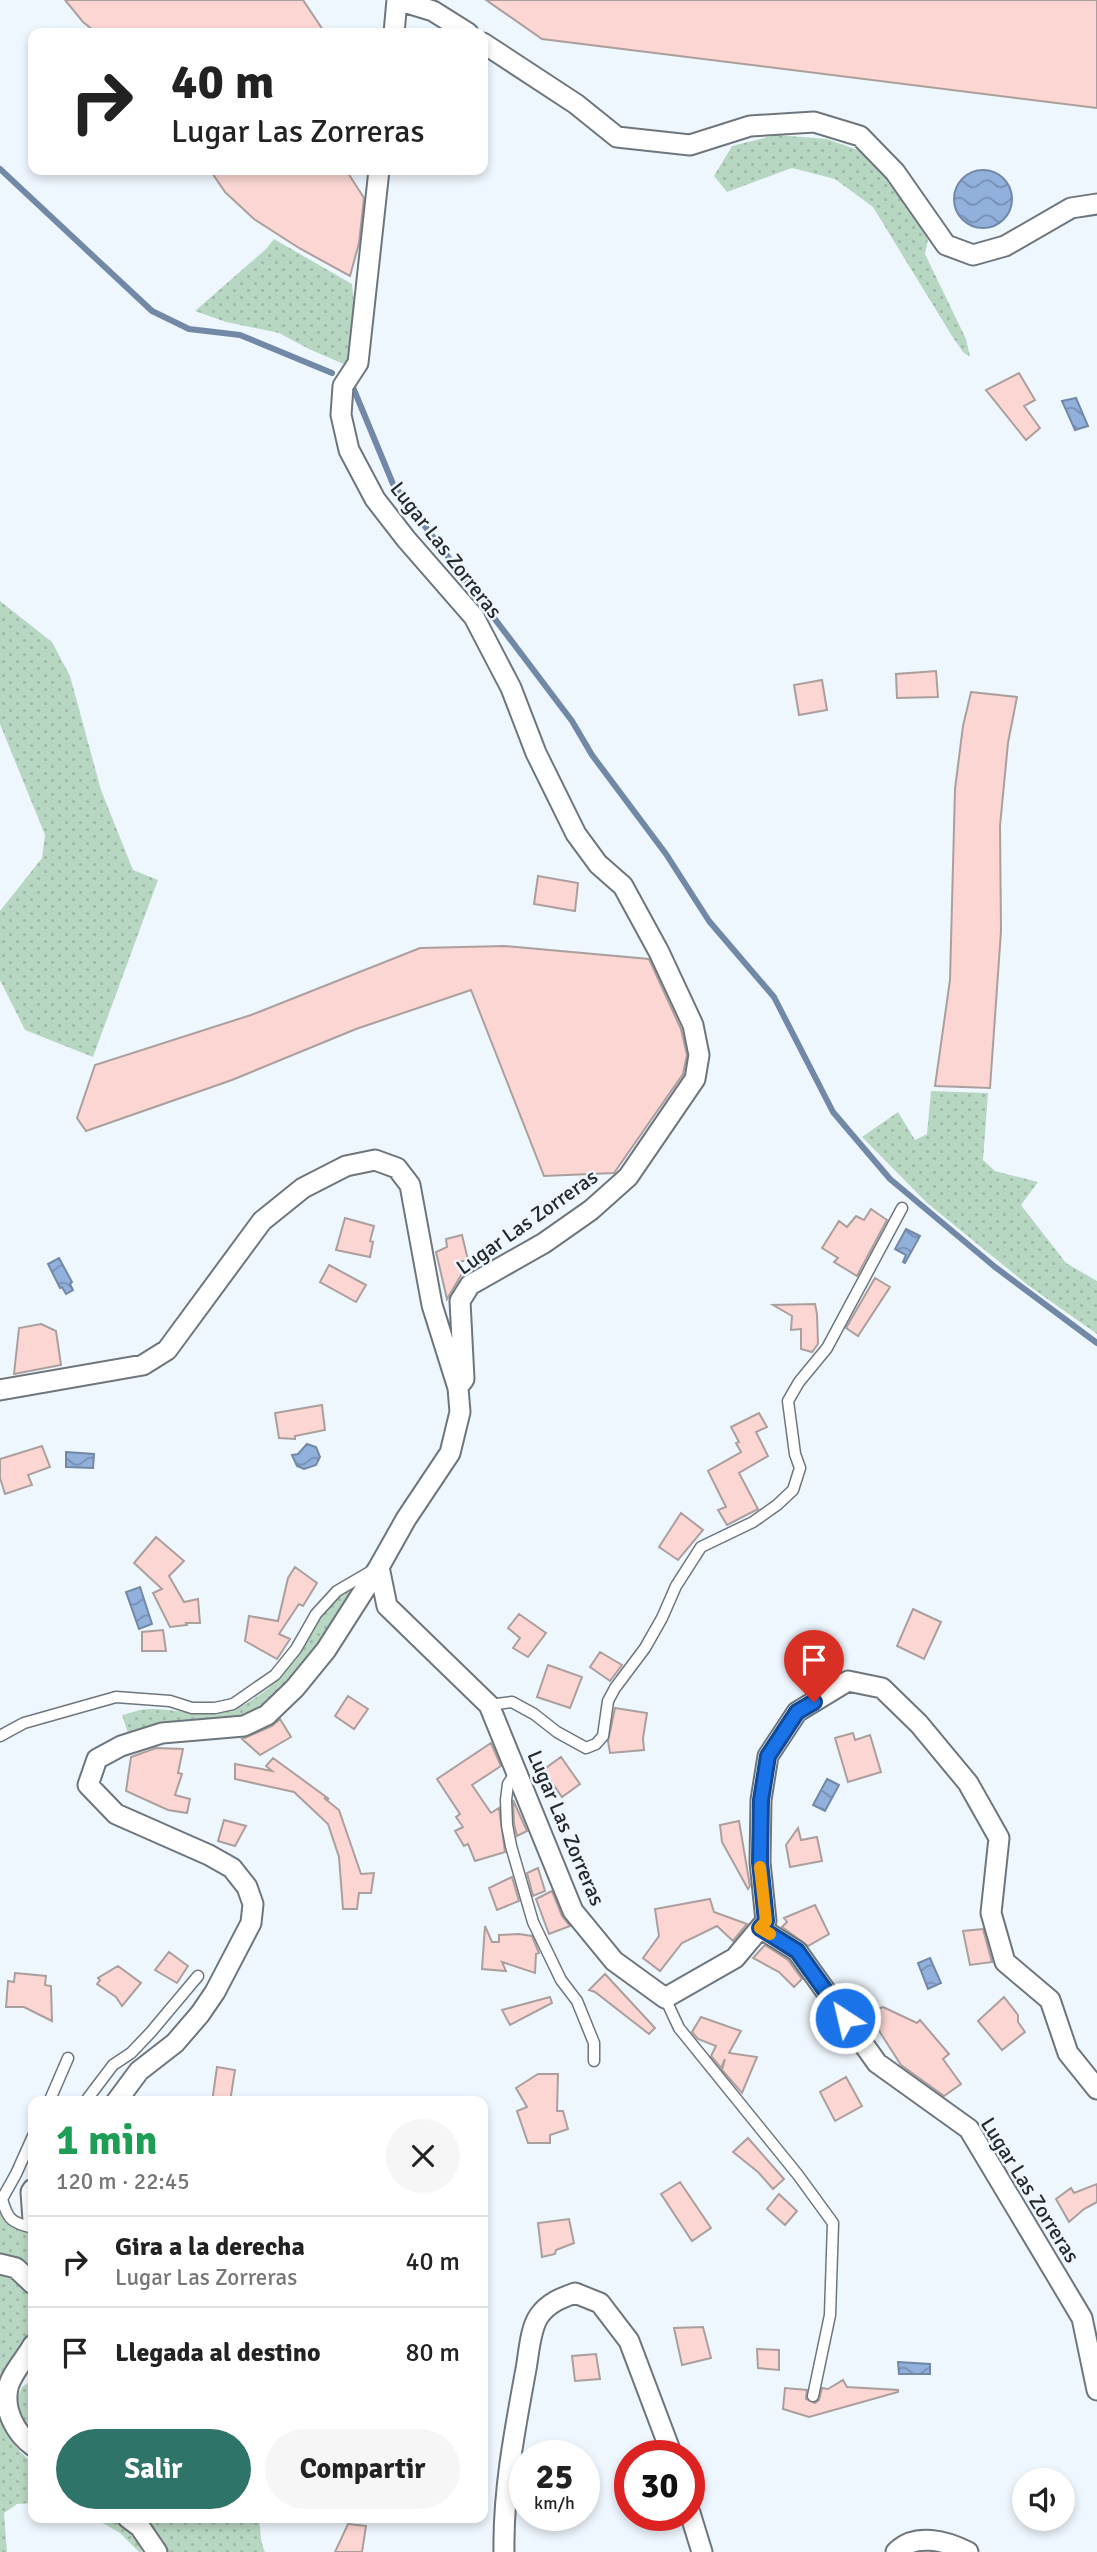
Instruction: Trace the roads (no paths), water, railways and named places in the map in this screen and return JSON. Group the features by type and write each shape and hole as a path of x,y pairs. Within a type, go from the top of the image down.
{"street":[{"path":"394,28 397,0 433,11 460,28"},
{"path":"488,46 576,104 617,137 690,145 750,126 814,122 860,136 895,172 946,245 973,255 1005,246 1071,208 1097,204"},
{"name":"Lugar Las Zorreras","path":"378,175 358,363 344,386 341,415 349,450 374,499 474,617 511,688 536,753 576,834 598,864 623,886 659,951 693,1025 699,1055 695,1079 628,1177 591,1210 544,1243 470,1285 460,1301 464,1379 458,1388"},
{"name":"Lugar Las Zorreras","path":"0,1390 143,1365 167,1350 262,1221 303,1188 346,1166 375,1160 397,1168 411,1185 432,1305 458,1388"},
{"path":"120,2096 139,2071 175,2043 200,2014 215,1992 251,1923 253,1904 247,1887 232,1868 116,1814 88,1785 97,1759 121,1746 162,1733 244,1726 268,1715 295,1688 326,1650 450,1453 460,1412 458,1388"},
{"name":"Lugar Las Zorreras","path":"380,1567 387,1606 489,1705 573,1912 614,1961 665,1998"},
{"path":"665,1998 735,1958 766,1921 760,1862 761,1800 768,1756 797,1712 848,1681 882,1688 919,1724 968,1783 999,1838 991,1913 1005,1962 1050,2000 1068,2053 1097,2090"},
{"name":"Lugar Las Zorreras","path":"760,1928 797,1951 877,2063 969,2129 1082,2318 1097,2390"},
{"path":"0,2264 16,2269 28,2280"},
{"path":"503,2552 510,2462 531,2339 538,2317 555,2300 575,2293 600,2303 629,2342 665,2440"},
{"path":"28,2353 8,2387 8,2408 15,2426 28,2440"},
{"path":"8,2387 28,2377"},
{"path":"135,2523 157,2552"},
{"path":"696,2531 702,2552"},
{"path":"896,2552 900,2548 927,2540 952,2543 968,2552"}],"lane":[{"path":"489,1705 512,1703 586,1748 596,1744 603,1736 608,1701 645,1648 676,1586 701,1547 753,1522 793,1490 800,1468 795,1454 788,1401 799,1382 827,1348 902,1208"},
{"path":"0,1737 24,1723 116,1697 170,1701 192,1708 215,1708 233,1703 275,1675 296,1649 316,1614 337,1591 380,1567"},
{"path":"516,1772 508,1784 506,1800 507,1825 512,1846 533,1922 561,1980 577,2000 594,2043 594,2061"},
{"path":"90,2096 113,2065 131,2053 198,1976"},
{"path":"665,1998 679,2028 798,2175 833,2223 830,2315 813,2396"},
{"path":"52,2096 68,2058"},
{"path":"28,2147 2,2199 6,2215 16,2223 28,2227"},
{"path":"16,2174 28,2161"}],"water":[{"path":"977,170 989,170 1004,178 1012,193 1012,205 1004,220 989,228 977,228 962,220 954,205 954,193 962,178"},
{"path":"1076,398 1088,426 1075,430 1062,401"},
{"path":"906,1229 920,1236 905,1263 903,1262 906,1255 895,1249"},
{"path":"59,1258 72,1282 70,1284 73,1290 66,1294 48,1264"},
{"path":"307,1444 316,1447 320,1457 316,1465 304,1469 297,1466 292,1455 298,1454"},
{"path":"66,1452 94,1454 93,1468 66,1467"},
{"path":"140,1587 152,1624 139,1629 126,1592"},
{"path":"827,1779 839,1785 825,1811 813,1805"},
{"path":"930,1958 941,1983 928,1989 918,1963"},
{"path":"898,2362 930,2364 930,2374 899,2374"}],"waterway":[{"path":"0,169 152,311 189,329 240,335 332,373"},
{"path":"352,385 393,484 572,721 592,755 666,854 709,921 774,997 833,1112 890,1179 995,1267 1097,1343"}]}
